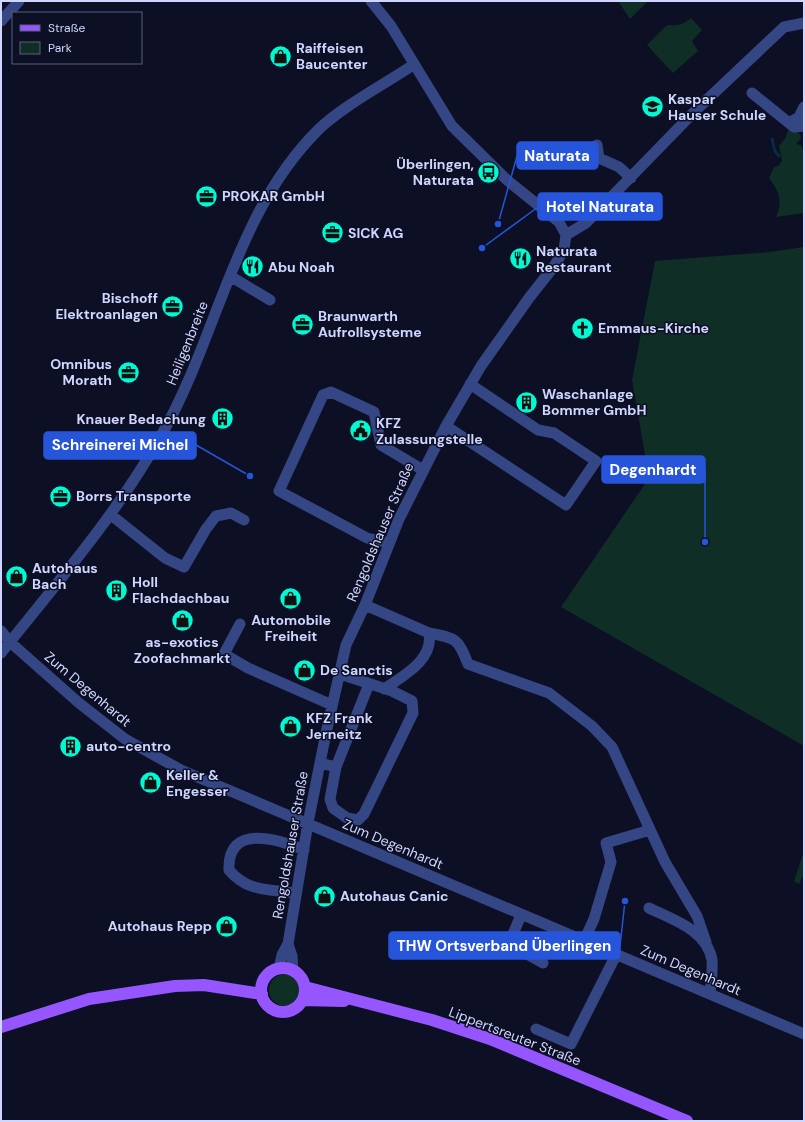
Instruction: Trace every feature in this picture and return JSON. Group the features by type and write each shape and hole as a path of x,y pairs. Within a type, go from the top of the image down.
{"main road":[{"path":"279,969 293,970 300,976 305,987 303,1000 293,1010 280,1012 268,1006 262,989 270,973 279,969"},
{"path":"1,1027 90,999 175,986 204,985 262,989"},
{"name":"Lippertsreuter Straße","path":"305,987 432,1020 490,1039 687,1121"},
{"path":"303,1000 363,1002"}],"street":[{"path":"1,22 19,1"},
{"path":"371,1 391,26 413,65 452,126 507,180 559,222 566,235 586,223 695,111 784,27 804,23"},
{"name":"Heiligenbreite","path":"1,653 56,587 111,515 162,434 177,404 253,220 273,187 295,157 320,128 413,65"},
{"path":"752,93 794,127 804,126"},
{"path":"789,123 799,117 804,107"},
{"path":"597,145 599,158 619,167 631,178"},
{"name":"Rengoldshauser Straße","path":"279,969 282,955 288,944 295,893 308,823 346,645 365,605 389,543 423,470 446,426 481,366 529,298 555,265 564,249 566,235"},
{"path":"230,276 270,300"},
{"path":"446,426 566,505 596,460 554,432 538,430 470,384"},
{"path":"389,543 367,538 280,492 323,395 331,392 374,412 382,445 400,458 423,470"},
{"path":"111,515 165,558 184,567 206,529 216,516 231,513 244,520"},
{"path":"365,605 429,632 450,636 461,645 468,664 549,693 592,726 612,747 665,862 697,916 712,960 710,994"},
{"path":"240,624 224,654 248,668 332,705"},
{"name":"Zum Degenhardt","path":"1,631 10,642 79,703 125,739 181,770 804,1034"},
{"path":"384,689 414,670 422,659 428,646 430,639 429,632"},
{"path":"340,674 384,689 412,701 413,712 364,814 358,820 348,818 333,808 330,798 336,767 369,684"},
{"path":"320,763 336,767"},
{"path":"584,941 594,919 611,862 606,843 650,830"},
{"path":"295,893 255,888 241,882 229,870 229,860 238,846 251,837 268,839 304,850"},
{"path":"649,908 687,926 706,942"},
{"path":"521,915 513,934 516,948 543,963"},
{"name":"Rengoldshauser Straße","path":"288,944 292,956 293,970"},
{"path":"536,1029 571,1044 616,955"}],"green space":[{"path":"618,1 648,1 630,19"},
{"path":"691,18 702,30 692,41 698,51 673,73 647,45 667,25 680,24"},
{"path":"789,128 799,133 801,138 796,144 801,145 804,152 804,213 776,217 779,206 779,196 769,178 774,167 778,166 782,161 779,146 785,139"},
{"path":"804,247 804,746 561,607 649,478 632,380 655,261 769,252"},
{"path":"804,851 804,874 799,884 794,881"},
{"path":"282,974 288,974 298,981 301,990 300,996 294,1003 288,1006 282,1006 272,999 269,993 269,987 276,977"}],"waterway":[{"path":"772,139 775,151 779,156"}],"place":[{"name":"Raiffeisen Baucenter","path":"281,56"},
{"name":"Kaspar Hauser Schule","path":"652,107"},
{"name":"Überlingen, Naturata","path":"489,172"},
{"name":"PROKAR GmbH","path":"207,196"},
{"name":"Naturata","path":"498,224"},
{"name":"SICK AG","path":"332,233"},
{"name":"Hotel Naturata","path":"482,248"},
{"name":"Naturata Restaurant","path":"520,259"},
{"name":"Abu Noah","path":"253,267"},
{"name":"Bischoff Elektroanlagen","path":"173,306"},
{"name":"Braunwarth Aufrollsysteme","path":"302,324"},
{"name":"Emmaus-Kirche","path":"583,328"},
{"name":"Omnibus Morath","path":"128,372"},
{"name":"Waschanlage Bommer GmbH","path":"526,402"},
{"name":"Knauer Bedachung","path":"222,419"},
{"name":"KFZ Zulassungstelle","path":"361,431"},
{"name":"Schreinerei Michel","path":"250,476"},
{"name":"Borrs Transporte","path":"60,496"},
{"name":"Degenhardt","path":"705,542"},
{"name":"Autohaus Bach","path":"17,576"},
{"name":"Holl Flachdachbau","path":"117,590"},
{"name":"Automobile Freiheit","path":"291,598"},
{"name":"as-exotics Zoofachmarkt","path":"182,620"},
{"name":"De Sanctis","path":"305,670"},
{"name":"KFZ Frank Jerneitz","path":"291,726"},
{"name":"auto-centro","path":"71,746"},
{"name":"Keller & Engesser","path":"150,783"},
{"name":"Autohaus Canic","path":"325,896"},
{"name":"THW Ortsverband Überlingen","path":"625,901"},
{"name":"Autohaus Repp","path":"227,926"}]}
